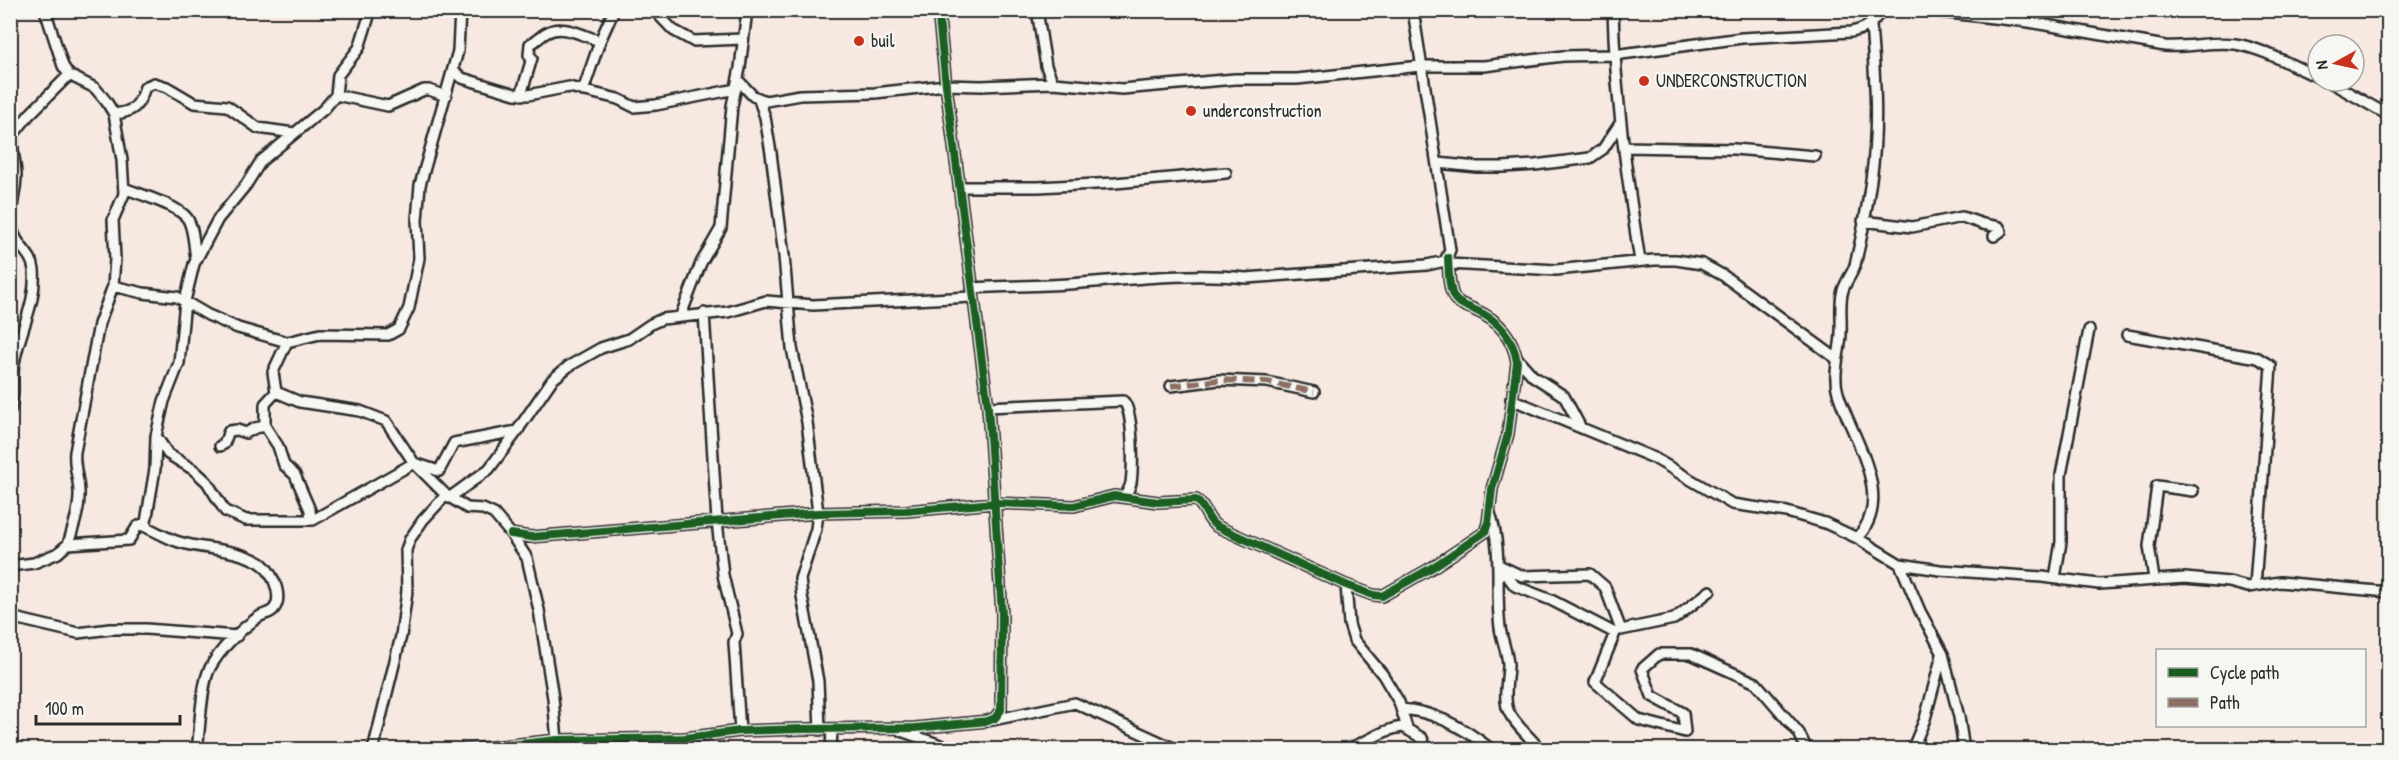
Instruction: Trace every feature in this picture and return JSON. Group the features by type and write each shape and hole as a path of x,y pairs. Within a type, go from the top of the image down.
{"street":[{"path":"10,566 34,563 58,553 68,544 78,510 79,484 74,459 99,324 113,286 116,259 113,220 122,203 124,188 114,114 94,88 69,75 58,55 45,10"},
{"path":"68,544 129,540 137,527 146,522 155,469 156,436 166,394 179,363 185,301 196,259 218,219 261,161 324,109 336,95 338,75 359,48 371,10"},
{"path":"113,286 143,293 177,297 202,312 238,328 287,342 320,334 388,335 399,329 409,308 418,260 417,220 420,185 458,51 460,10"},
{"path":"584,91 600,41 614,10"},
{"path":"654,10 674,30 693,41 743,39"},
{"path":"681,315 701,263 721,228 732,106 747,10"},
{"path":"938,10 988,407 1002,614 1002,704 995,718 988,721"},
{"path":"1037,10 1046,66 1053,83"},
{"path":"1413,10 1420,66 1438,163 1450,250 1448,261 1452,292 1456,300 1489,316 1500,325 1508,336 1516,357 1533,376 1564,396 1581,428"},
{"path":"1613,10 1614,55 1640,261"},
{"path":"759,100 808,95 875,93 946,85 1053,83 1122,89 1234,79 1297,79 1420,66 1484,66 1563,56 1614,55 1742,38 1851,32 1866,29 1881,10"},
{"path":"1922,10 2030,22 2165,46 2232,44 2248,47 2306,72"},
{"path":"1857,538 1869,520 1870,480 1863,451 1837,392 1837,359 1840,345 1842,291 1855,265 1871,180 1876,139 1870,25"},
{"path":"520,95 531,63 530,44 538,41 545,33 556,29 565,30 600,41"},
{"path":"453,70 462,78 520,95 569,87 640,107 737,84 759,100 765,117 771,153 789,302 792,348 807,422 818,513 816,529 800,579 801,596 818,681 820,730"},
{"path":"10,410 15,392 12,382 14,363 33,298 34,285 32,260 27,250 16,239 10,220 13,135 29,115 69,75"},
{"path":"114,114 128,112 134,108 142,98 145,87 154,83 167,87 194,103 226,106 258,128 294,133"},
{"path":"336,95 388,106 424,90 446,96"},
{"path":"2349,93 2388,115"},
{"path":"1438,163 1477,167 1514,166 1590,158 1603,149 1622,122"},
{"path":"1624,147 1731,149 1815,156"},
{"path":"959,187 1114,183 1226,173"},
{"path":"124,188 177,211 187,218 196,259"},
{"path":"1863,221 1912,227 1962,217 1983,224 1999,226 2001,231 1994,236"},
{"path":"373,750 401,636 407,591 406,550 410,539 423,520 448,496 489,469 552,380 569,366 601,348 629,339 655,321 681,315 729,312 766,301 813,305 1138,277 1256,278 1427,265 1448,261 1556,270 1640,261 1676,260 1702,264 1724,276 1837,359"},
{"path":"704,313 717,521 723,575 737,634 734,642 740,731"},
{"path":"2055,578 2061,542 2061,475 2089,330"},
{"path":"2127,335 2258,357 2271,366 2255,586"},
{"path":"276,392 273,372 287,342"},
{"path":"512,534 531,537 818,513 906,511 994,503 1074,506 1105,497 1125,496 1158,502 1197,500 1209,520 1216,526 1346,585 1377,596 1388,593 1482,535 1488,523 1492,489 1508,434 1516,357"},
{"path":"1171,386 1219,380 1267,382 1314,392"},
{"path":"276,392 265,404 265,426 278,446 284,465 295,475 310,510 311,520"},
{"path":"276,392 300,402 360,411 386,421 414,463 448,496 468,508 483,509 494,514 512,534 527,558 539,610 552,688 557,740"},
{"path":"1511,399 1654,458 1732,504 1804,516 1825,523 1857,538 1900,564 1940,570 2055,578 2099,584 2186,578 2255,586 2280,582 2388,592"},
{"path":"988,407 1123,401 1129,409 1131,441 1131,484 1125,496"},
{"path":"220,446 224,444 230,431 237,430 246,433 265,426"},
{"path":"156,436 168,454 194,470 207,482 218,502 229,514 246,520 311,520 414,463 439,471 454,443 519,429"},
{"path":"2154,579 2149,546 2157,486 2193,491"},
{"path":"1490,511 1496,531 1499,565 1500,628 1508,661 1507,706 1514,720 1540,750"},
{"path":"141,525 181,543 242,554 262,563 275,582 278,596 275,607 255,619 237,636 216,658 207,673 197,750"},
{"path":"1900,564 1942,654 1959,717 1964,750"},
{"path":"1499,565 1522,576 1590,574 1605,587 1621,630 1674,619 1710,591"},
{"path":"1499,565 1515,586 1551,600 1615,633 1595,682 1639,720 1686,732 1683,713 1652,696 1642,669 1659,654 1691,654 1756,683 1799,733 1807,750"},
{"path":"1346,585 1349,624 1354,640 1377,666 1401,709 1407,728"},
{"path":"10,617 78,633 110,629 146,629 237,636"},
{"path":"1912,750 1925,719 1942,654"},
{"path":"464,750 557,740 685,738 740,731 896,729 988,721 1075,703 1178,750"},
{"path":"1401,709 1419,710 1431,717 1451,722 1492,750"},
{"path":"1341,750 1398,727 1407,728 1422,738 1427,750"},
{"path":"831,750 832,729"},
{"path":"896,729 955,750"}],"marked path":[{"path":"1171,386 1219,380 1267,382 1314,392"}],"cycle path":[{"path":"464,750 557,740 685,738 740,731 915,728 988,721 995,718 1001,710 1002,614 988,407 938,10"},
{"path":"511,534 531,537 818,513 906,511 994,503 1074,506 1114,496 1158,502 1196,500 1216,526 1346,585 1382,596 1433,567 1485,532 1492,489 1508,434 1517,362 1512,344 1503,330 1491,319 1455,299 1450,285 1448,258"}],"place":[{"name":"buil","path":"859,41"},
{"name":"UNDERCONSTRUCTION","path":"1644,81"},
{"name":"underconstruction","path":"1191,111"}]}
